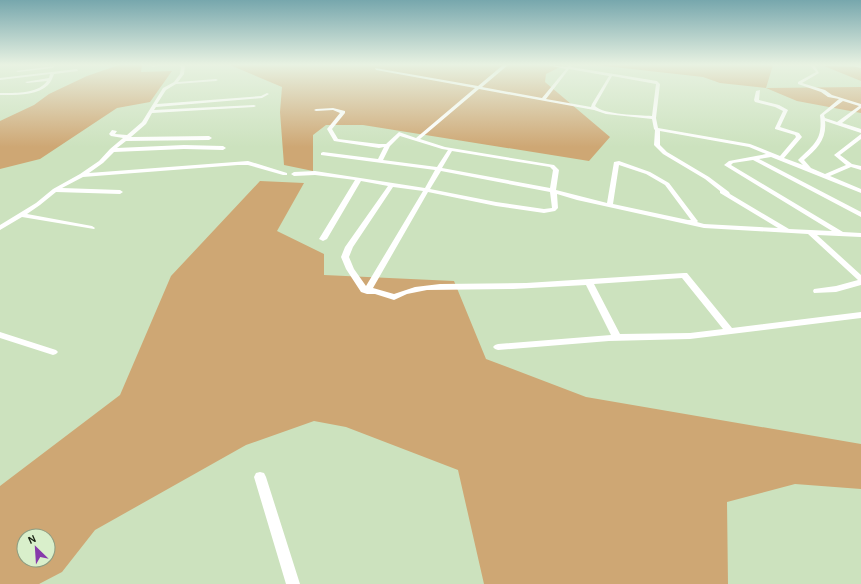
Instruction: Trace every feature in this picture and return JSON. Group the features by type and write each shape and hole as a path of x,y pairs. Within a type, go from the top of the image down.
{"street":[{"path":"0,94 24,92"},
{"path":"0,228 21,215 55,190 82,175 101,162 112,150 144,123 162,92"},
{"path":"417,139 474,92"},
{"path":"502,92 595,109 606,113 654,118"},
{"path":"543,100 549,92"},
{"path":"595,109 593,106 601,92"},
{"path":"657,92 654,118 655,128 658,130 657,145 665,153 707,178 727,193 787,231"},
{"path":"758,92 757,101 786,110 777,128 799,136 781,158"},
{"path":"825,92 830,96 861,105"},
{"path":"154,106 262,97 267,94"},
{"path":"810,170 801,160 808,156 822,138 823,114 842,100"},
{"path":"839,123 861,105"},
{"path":"150,112 254,106"},
{"path":"316,110 333,109 342,112 329,129 336,140 379,146 388,145"},
{"path":"823,119 861,131"},
{"path":"658,130 694,135 738,144 781,158 861,191"},
{"path":"114,131 112,134 113,135 127,138 209,138"},
{"path":"294,174 315,173 359,179 426,190 496,204 549,211 555,208 553,190 556,170 552,166 451,149 429,144 399,134 388,145 380,160"},
{"path":"861,136 837,155 850,165 861,168"},
{"path":"112,150 184,146 223,148"},
{"path":"368,291 379,269 451,149"},
{"path":"323,154 380,160 438,169 553,190 577,198 704,226 861,235"},
{"path":"772,155 730,162 727,165 842,234"},
{"path":"755,159 861,214"},
{"path":"610,205 616,162 648,173 667,184 696,221 685,222"},
{"path":"82,175 238,163 248,163 285,174"},
{"path":"826,176 850,165"},
{"path":"323,239 359,179"},
{"path":"392,184 349,246 345,257 350,269 364,290 376,291 394,297 406,291 450,286 488,287 684,276 730,331"},
{"path":"712,188 727,193"},
{"path":"55,190 120,192"},
{"path":"21,215 92,228"},
{"path":"810,232 861,279"},
{"path":"589,282 617,338"},
{"path":"817,291 836,289 861,282"},
{"path":"498,347 617,338 690,336 861,315"},
{"path":"0,335 53,352"},
{"path":"260,477 293,584"}],"shaded area":[{"path":"53,92 157,92 150,102 117,108 40,159 0,169 0,121 34,105"},
{"path":"282,92 557,92 610,137 589,161 363,125 326,125 313,135 313,171 284,165 280,112"},
{"path":"776,92 861,92 861,113 797,101"},
{"path":"260,181 304,183 277,231 324,254 324,275 454,281 486,359 586,397 861,444 861,489 795,484 727,502 728,584 484,584 458,470 346,427 314,421 246,445 95,530 62,572 39,584 0,584 0,486 120,395 171,276"}]}
